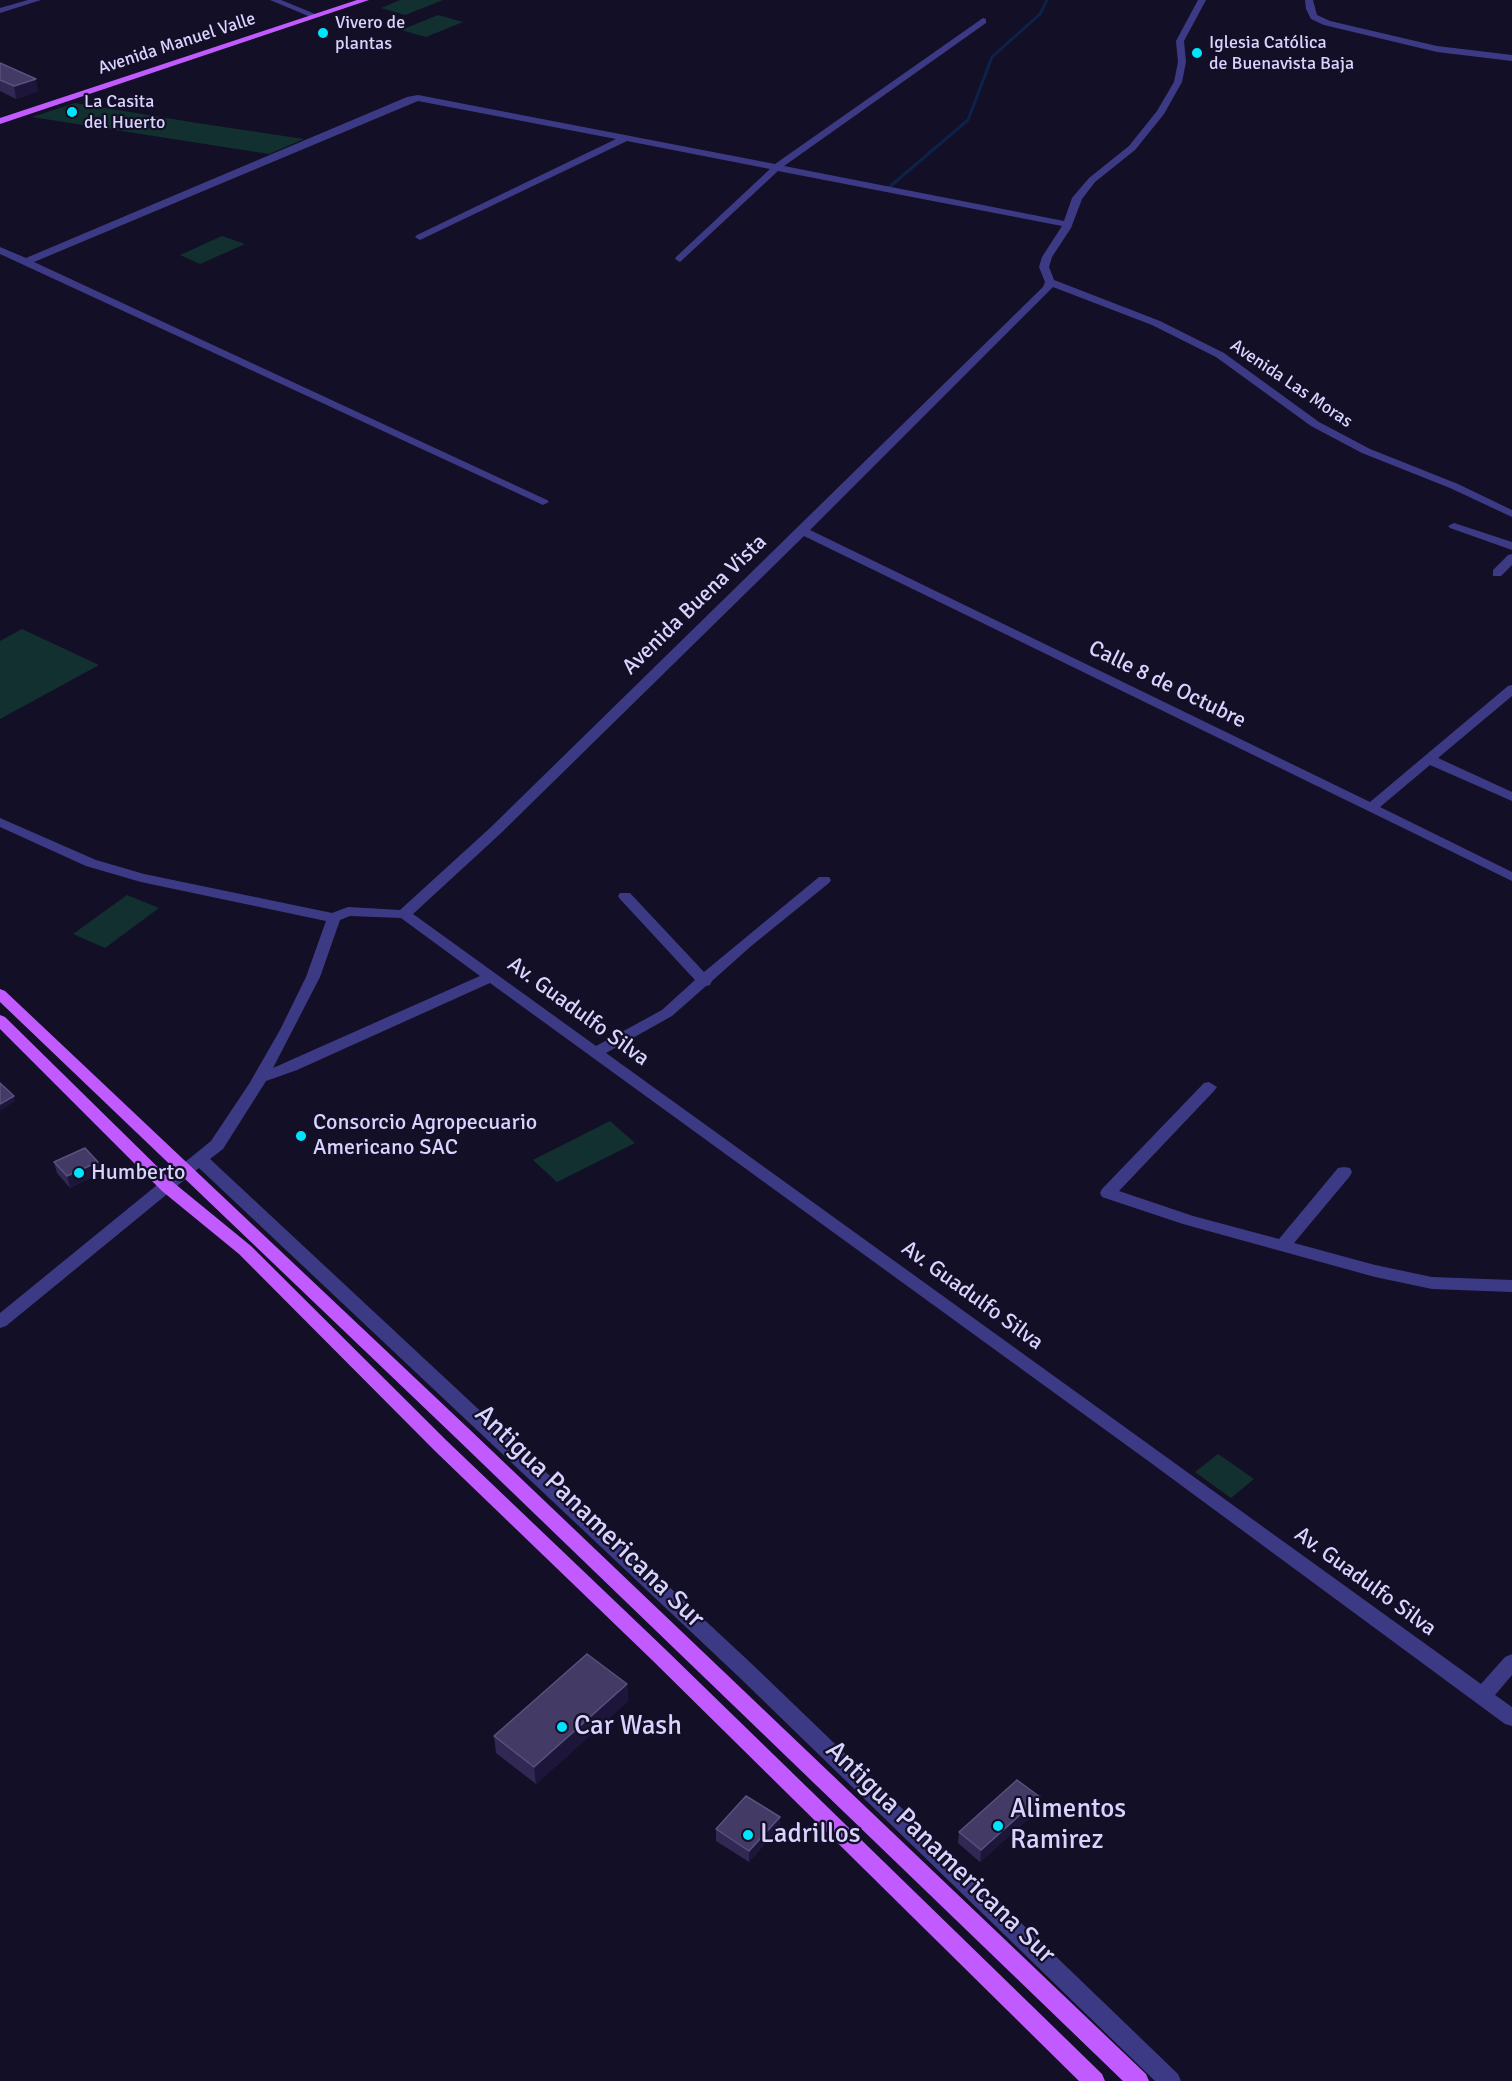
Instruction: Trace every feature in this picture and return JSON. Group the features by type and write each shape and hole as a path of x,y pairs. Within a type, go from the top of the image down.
{"main road":[{"name":"Avenida Manuel Valle","path":"0,121 311,14 344,0"},
{"name":"Avenida Manuel Valle","path":"0,114 311,14 365,0"},
{"name":"Antigua Panamericana Sur","path":"0,994 185,1172 462,1432 1138,2081"},
{"path":"0,1020 168,1186 245,1250 441,1446 658,1654 1094,2081"},
{"path":"441,1446 462,1432"}],"street":[{"path":"0,11 37,0"},
{"path":"274,0 311,14"},
{"path":"1050,282 1044,267 1047,256 1067,224 1077,198 1098,175 1132,148 1161,112 1178,82 1182,62 1180,41 1202,0"},
{"path":"1309,0 1314,17 1327,22 1437,49 1512,60"},
{"path":"680,259 776,168 983,21"},
{"path":"26,262 414,98 1067,224"},
{"path":"420,237 624,139"},
{"path":"0,250 543,502"},
{"name":"Avenida Las Moras","path":"1050,282 1165,327 1220,356 1315,424 1366,451 1454,486 1512,514"},
{"name":"Avenida Buena Vista","path":"404,914 495,831 803,531 1048,288 1050,282"},
{"path":"1454,526 1512,546"},
{"name":"Calle 8 de Octubre","path":"803,531 1512,877"},
{"path":"1497,573 1512,558"},
{"path":"1371,808 1511,690"},
{"path":"1429,759 1512,797"},
{"path":"0,822 91,863 138,877 334,918 348,911 386,915 404,914"},
{"path":"596,1052 668,1013 745,944 824,880"},
{"path":"625,896 705,982"},
{"name":"Av. Guadulfo Silva","path":"404,914 1512,1718"},
{"path":"0,1322 217,1145 260,1078 313,977 334,918"},
{"path":"260,1078 292,1067 490,977"},
{"path":"1209,1088 1108,1193 1189,1220 1375,1271 1432,1283 1512,1286"},
{"path":"201,1160 747,1672 1170,2081"},
{"path":"1283,1245 1344,1172"},
{"path":"1482,1696 1512,1662"}],"green space":[{"path":"400,0 443,0 405,15 381,8"},
{"path":"438,15 463,22 426,37 401,30"},
{"path":"75,103 304,139 269,154 32,117"},
{"path":"222,236 245,244 200,264 180,255"},
{"path":"22,629 99,665 0,719 0,641"},
{"path":"127,895 159,908 105,948 73,934"},
{"path":"610,1121 635,1143 557,1182 533,1160"},
{"path":"1218,1454 1254,1479 1231,1498 1195,1472"}],"building":[{"path":"0,63 36,79 14,86 0,80"},
{"path":"0,1083 14,1096 0,1104"},
{"path":"85,1148 98,1162 67,1176 54,1162"},
{"name":"Car Wash","path":"587,1654 627,1684 534,1767 494,1736"},
{"name":"Alimentos Ramirez","path":"1017,1780 1040,1797 981,1850 959,1832"},
{"name":"Ladrillos","path":"746,1796 780,1817 749,1851 716,1829"}],"waterway":[{"path":"887,189 968,120 992,57 1040,14 1047,0"}],"place":[{"name":"Vivero de plantas","path":"323,33"},
{"name":"Iglesia Católica de Buenavista Baja","path":"1197,53"},
{"name":"La Casita del Huerto","path":"72,112"},
{"name":"Consorcio Agropecuario Americano SAC","path":"301,1136"},
{"name":"Humberto","path":"79,1173"},
{"name":"Car Wash","path":"562,1727"},
{"name":"Alimentos Ramirez","path":"998,1826"},
{"name":"Ladrillos","path":"748,1835"}]}
